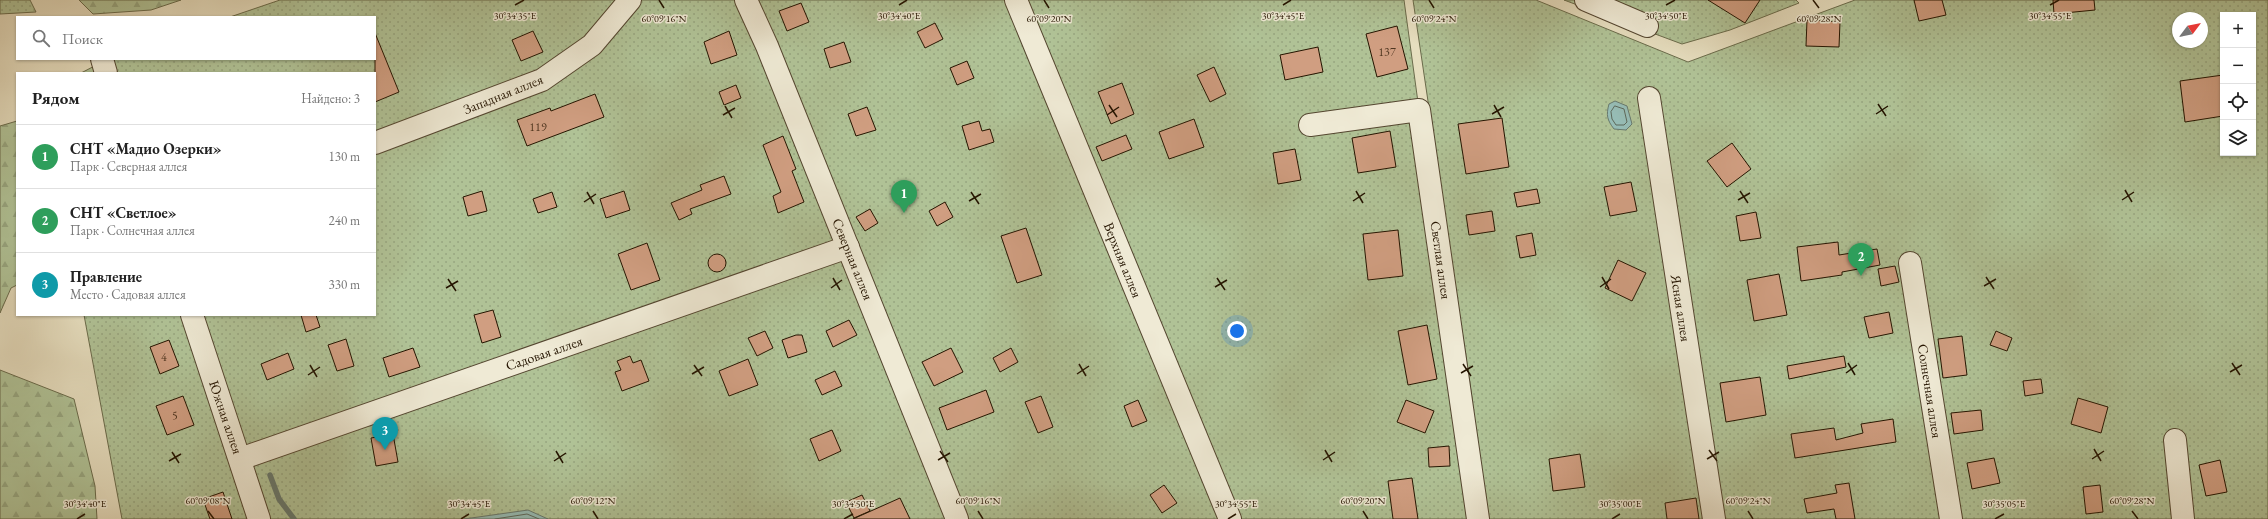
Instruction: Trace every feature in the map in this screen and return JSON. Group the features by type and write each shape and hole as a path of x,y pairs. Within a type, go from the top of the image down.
{"street":[{"name":"Западная аллея","path":"376,143 542,80 592,45 630,0"},
{"name":"Северная аллея","path":"746,0 767,46 957,519"},
{"name":"Верхняя аллея","path":"1016,0 1230,519"},
{"path":"1586,0 1647,26"},
{"path":"102,60 106,72"},
{"name":"Ясная аллея","path":"1649,98 1714,519"},
{"name":"Светлая аллея","path":"1310,125 1419,110 1478,519"},
{"name":"Садовая аллея","path":"240,459 848,247"},
{"name":"Солнечная аллея","path":"1910,263 1951,519"},
{"name":"Южная аллея","path":"192,316 259,519"},
{"path":"2175,440 2184,519"}],"green space":[{"path":"0,0 30,0 36,12 0,14"},
{"path":"79,0 181,0 151,10 93,14"},
{"path":"280,0 1404,0 1475,519 122,519 84,316 376,316 376,72 83,72 106,60 376,60 376,16 233,16"},
{"path":"1413,0 1536,0 1688,62 1855,0 2268,0 2268,519 1484,519 1472,398"},
{"path":"1564,0 1796,0 1799,3 1730,30 1682,44"},
{"path":"16,121 16,286 11,288 0,313 0,126"},
{"path":"0,370 74,399 95,486 97,519 0,519"}],"water":[{"path":"1615,101 1627,106 1632,124 1626,130 1614,129 1610,123 1607,114 1609,104"},
{"path":"528,510 548,519 464,519"}],"building":[{"path":"1708,0 1760,0 1745,23"},
{"path":"1914,0 1942,0 1946,15 1919,21"},
{"path":"2053,0 2094,0 2095,10 2054,14"},
{"path":"801,3 809,22 787,31 779,11"},
{"path":"1807,20 1840,22 1839,47 1806,46"},
{"path":"935,23 943,39 925,48 917,32"},
{"path":"1397,26 1408,69 1377,77 1366,34"},
{"path":"533,31 543,52 521,61 512,40"},
{"path":"729,31 737,55 711,64 704,42"},
{"path":"376,35 399,92 376,102"},
{"path":"844,42 851,62 830,68 824,49"},
{"path":"1318,47 1323,72 1285,80 1280,55"},
{"path":"967,61 974,78 957,85 950,68"},
{"path":"1214,67 1226,94 1210,102 1197,75"},
{"path":"2220,75 2220,116 2185,122 2180,81"},
{"path":"1122,83 1134,114 1111,124 1098,92"},
{"path":"736,85 741,98 724,105 719,92"},
{"path":"595,94 604,117 527,146 517,120 550,108 551,111"},
{"path":"867,107 876,130 856,136 848,114"},
{"path":"1502,118 1509,167 1466,174 1458,124"},
{"path":"1194,119 1204,147 1169,159 1159,132"},
{"path":"979,121 982,131 990,129 994,142 969,150 962,126"},
{"path":"1390,131 1396,167 1358,173 1352,138"},
{"path":"1126,135 1132,149 1102,161 1096,147"},
{"path":"783,136 796,169 792,171 804,202 778,213 773,196 781,192 763,145"},
{"path":"1732,143 1751,169 1727,187 1707,161"},
{"path":"1295,149 1301,180 1278,184 1273,153"},
{"path":"724,176 731,194 690,209 692,214 679,220 671,203 702,190 700,185"},
{"path":"1631,182 1637,211 1610,216 1604,187"},
{"path":"1537,189 1540,203 1517,207 1514,193"},
{"path":"482,191 487,211 468,216 463,197"},
{"path":"624,191 630,210 606,218 600,199"},
{"path":"552,192 557,207 538,213 533,199"},
{"path":"945,202 953,217 937,226 929,211"},
{"path":"870,209 878,223 865,231 856,217"},
{"path":"1492,211 1495,231 1469,235 1466,215"},
{"path":"1756,212 1761,238 1740,241 1736,216"},
{"path":"1026,228 1042,275 1017,283 1001,236"},
{"path":"1398,230 1403,276 1368,280 1363,234"},
{"path":"1532,233 1536,255 1520,258 1516,236"},
{"path":"1838,242 1839,255 1877,249 1880,265 1842,272 1842,275 1801,281 1797,247"},
{"path":"647,243 660,280 631,290 618,254"},
{"path":"713,254 721,254 726,259 724,270 721,272 713,272 708,267 708,259"},
{"path":"1618,260 1646,273 1632,301 1605,288"},
{"path":"1895,266 1899,282 1881,286 1878,269"},
{"path":"1779,274 1787,315 1754,321 1747,280"},
{"path":"493,310 501,337 482,343 474,315"},
{"path":"1889,312 1893,333 1869,338 1864,317"},
{"path":"301,316 316,316 320,327 306,332"},
{"path":"849,320 857,335 833,347 826,331"},
{"path":"1427,325 1437,379 1408,385 1398,331"},
{"path":"765,331 773,348 757,356 748,338"},
{"path":"1996,331 2012,338 2007,351 1990,345"},
{"path":"796,335 802,335 807,352 788,358 782,340"},
{"path":"1962,336 1967,375 1943,378 1938,339"},
{"path":"346,339 354,366 337,371 328,345"},
{"path":"169,340 179,366 160,374 150,347"},
{"path":"413,348 420,367 389,377 383,358"},
{"path":"951,348 963,372 934,386 922,362"},
{"path":"1011,348 1018,362 1000,372 993,358"},
{"path":"288,353 294,369 267,380 261,364"},
{"path":"630,356 633,363 641,360 649,381 622,391 615,372 621,370 617,361"},
{"path":"1844,356 1846,367 1789,379 1787,366"},
{"path":"748,359 758,385 729,396 719,371"},
{"path":"835,371 842,386 822,395 815,380"},
{"path":"1760,377 1766,415 1726,422 1720,383"},
{"path":"2041,379 2043,393 2025,396 2023,381"},
{"path":"986,390 994,412 947,430 939,408"},
{"path":"183,396 194,425 167,435 156,406"},
{"path":"1041,396 1053,427 1038,433 1025,402"},
{"path":"2078,398 2108,407 2101,433 2071,424"},
{"path":"1138,400 1147,421 1132,427 1124,406"},
{"path":"1406,400 1434,411 1425,433 1397,422"},
{"path":"1981,410 1983,430 1954,434 1951,413"},
{"path":"1893,419 1896,442 1795,458 1791,434 1834,428 1836,440 1863,433 1861,424"},
{"path":"832,430 841,451 819,461 810,439"},
{"path":"393,434 398,462 376,466 371,438"},
{"path":"1449,446 1450,466 1429,467 1428,448"},
{"path":"1580,454 1585,487 1553,491 1549,459"},
{"path":"1994,458 2000,483 1972,489 1967,463"},
{"path":"2220,460 2227,492 2206,496 2199,465"},
{"path":"1412,478 1418,519 1393,519 1388,481"},
{"path":"1849,483 1855,519 1836,519 1834,509 1807,513 1804,499 1837,493 1835,485"},
{"path":"1164,485 1177,503 1162,513 1150,495"},
{"path":"2100,485 2103,512 2086,514 2083,487"},
{"path":"223,492 232,519 210,519 203,499"},
{"path":"862,495 870,511 854,518 846,502"},
{"path":"900,498 910,519 853,519"},
{"path":"1696,498 1699,519 1667,519 1665,503"}],"waterway":[{"path":"270,475 279,499 294,519"}],"place":[{"name":"СНТ «Мадио Озерки»","path":"904,213"},
{"name":"СНТ «Светлое»","path":"1861,276"},
{"name":"Правление","path":"385,450"}]}
